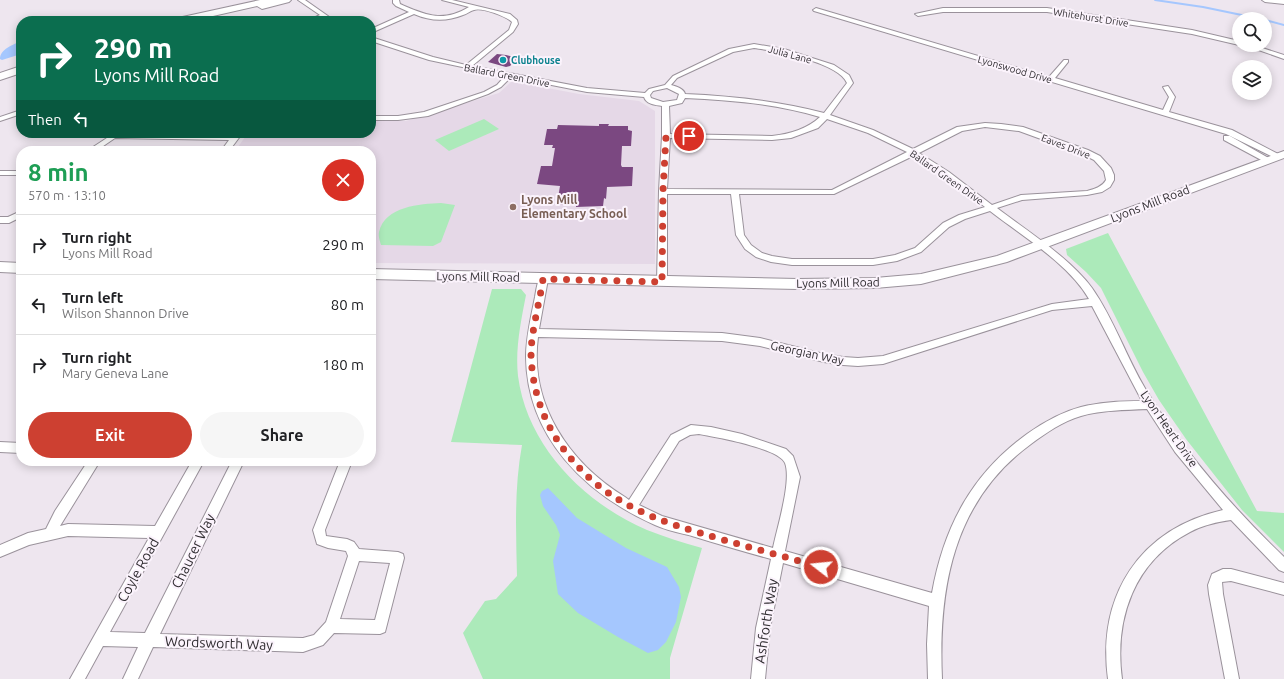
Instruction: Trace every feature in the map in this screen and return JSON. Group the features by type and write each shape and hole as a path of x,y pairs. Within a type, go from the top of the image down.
{"main road":[{"path":"200,16 272,0"},
{"path":"219,16 286,0"},
{"path":"0,71 16,65"},
{"path":"0,77 16,71"},
{"name":"Lyons Mill Road","path":"376,274 798,284 892,282 920,279 958,271 1002,259 1277,156"},
{"path":"0,267 16,268"}],"street":[{"path":"301,0 324,16"},
{"path":"396,0 398,5 434,19 451,19 460,16 474,7"},
{"path":"444,0 508,15 515,21 511,31 467,67"},
{"path":"1265,0 1284,2"},
{"name":"Lyonswood Drive","path":"816,10 1229,132 1277,156"},
{"name":"Whitehurst Drive","path":"918,14 943,10 1047,10 1192,32 1232,41"},
{"path":"376,29 413,12"},
{"name":"Ballard Green Drive","path":"376,41 431,59 467,67 587,90 647,95"},
{"name":"Julia Lane","path":"667,86 675,77 731,50 754,46 773,48 832,66 847,76 850,80 848,87 826,115"},
{"path":"1269,52 1284,57"},
{"path":"1051,79 1066,61"},
{"path":"376,118 398,118 425,114 486,93 499,86 510,75"},
{"path":"667,86 678,90 683,96 677,102 665,104 652,102 648,99 648,92 656,88 667,86"},
{"path":"1165,113 1172,97 1166,87"},
{"name":"Ballard Green Drive","path":"683,96 780,104 826,115 864,128 914,153 948,175 1039,244"},
{"path":"662,282 663,191 666,136 665,104"},
{"path":"0,119 16,114"},
{"path":"666,136 782,138 816,126 826,115"},
{"name":"Eaves Drive","path":"914,153 960,129 976,126 1001,126 1020,129 1085,152 1097,158 1108,170 1110,175 1110,180 1107,185 1093,192 1021,198 991,208"},
{"name":"Lyonswood Drive","path":"1214,128 1222,135 1277,156"},
{"path":"97,146 108,138"},
{"path":"663,191 834,192 914,153"},
{"path":"0,173 16,173"},
{"path":"735,192 738,227 743,241 759,255 771,259 792,262 859,262 897,258 918,250 949,223 991,208"},
{"path":"0,220 9,220 16,216"},
{"name":"Lyon Heart Drive","path":"1039,244 1078,278 1095,302 1150,405 1193,465 1232,514 1284,566"},
{"path":"543,279 531,352 533,376 537,396 545,419 557,441 581,470 608,494 659,520 688,530 936,601"},
{"name":"Georgian Way","path":"534,333 722,337 760,342 837,360 870,362 883,360 1052,307 1095,302"},
{"path":"935,679 934,635 936,601 950,544 959,520 984,480 1015,448 1056,421 1086,410 1150,405"},
{"name":"Ashforth Way","path":"631,507 675,438 683,432 703,429 770,446 782,451 788,457 792,466 794,477 763,628 758,679"},
{"path":"0,447 16,448"},
{"path":"50,534 59,515 91,466"},
{"name":"Coyle Road","path":"77,679 195,466"},
{"name":"Chaucer Way","path":"130,679 236,466"},
{"path":"331,626 380,627 398,558 355,555 350,546 344,544 326,543 321,540 319,534 344,466"},
{"path":"1115,679 1113,648 1116,620 1124,594 1135,572 1148,556 1166,540 1184,528 1202,521 1232,514"},
{"path":"0,551 28,539 68,530 159,532"},
{"name":"Wordsworth Way","path":"99,639 303,645 318,640 331,626 355,555"},
{"path":"1232,679 1216,594 1215,584 1217,578 1223,575 1231,575 1284,589"}],"shaded area":[{"name":"Lyons Mill Elementary School","path":"511,82 516,82 579,94 639,101 655,111 655,264 376,263 376,146 239,146 244,138 376,138 376,121 406,121 499,93"}],"green space":[{"path":"484,119 499,129 449,151 435,140"},
{"path":"441,203 455,205 441,242 433,246 381,245 379,232 383,223 388,217 404,208 423,204"},
{"path":"1108,233 1257,511 1284,513 1284,552 1242,510 1186,439 1159,400 1143,372 1101,288 1067,255 1066,249"},
{"path":"492,289 521,289 526,295 518,345 518,376 524,402 533,426 546,448 562,469 581,488 624,519 654,533 702,548 670,658 670,679 483,679 463,633 485,601 496,599 517,576 517,494 519,461 522,445 451,442"}],"water":[{"path":"16,44 16,56 2,60 0,59 2,53"},
{"path":"548,488 577,518 626,548 667,567 679,587 681,597 676,622 666,642 658,650 648,653 618,637 578,613 558,594 553,561 560,535 556,525 543,506 540,495 542,491"}],"building":[{"name":"Clubhouse","path":"497,54 518,58 510,66 506,67 488,62"},
{"name":"Lyons Mill Elementary School","path":"599,124 609,124 608,126 628,126 628,130 632,131 631,146 622,146 621,165 622,167 633,167 632,186 607,187 606,199 604,198 603,206 576,207 576,205 560,205 561,198 558,198 560,186 537,184 541,166 552,166 555,148 552,148 553,145 544,145 547,129 557,129 558,125 599,126"}],"waterway":[{"path":"1155,0 1232,13"},
{"path":"1272,22 1284,25"}],"place":[{"name":"Clubhouse","path":"503,60"},
{"name":"Lyons Mill Elementary School","path":"513,207"}],"route":[{"path":"689,136 666,136 663,191 662,282 543,279 531,352 533,376 537,396 545,419 557,441 590,479 608,494 659,520 688,530 821,567"}]}
